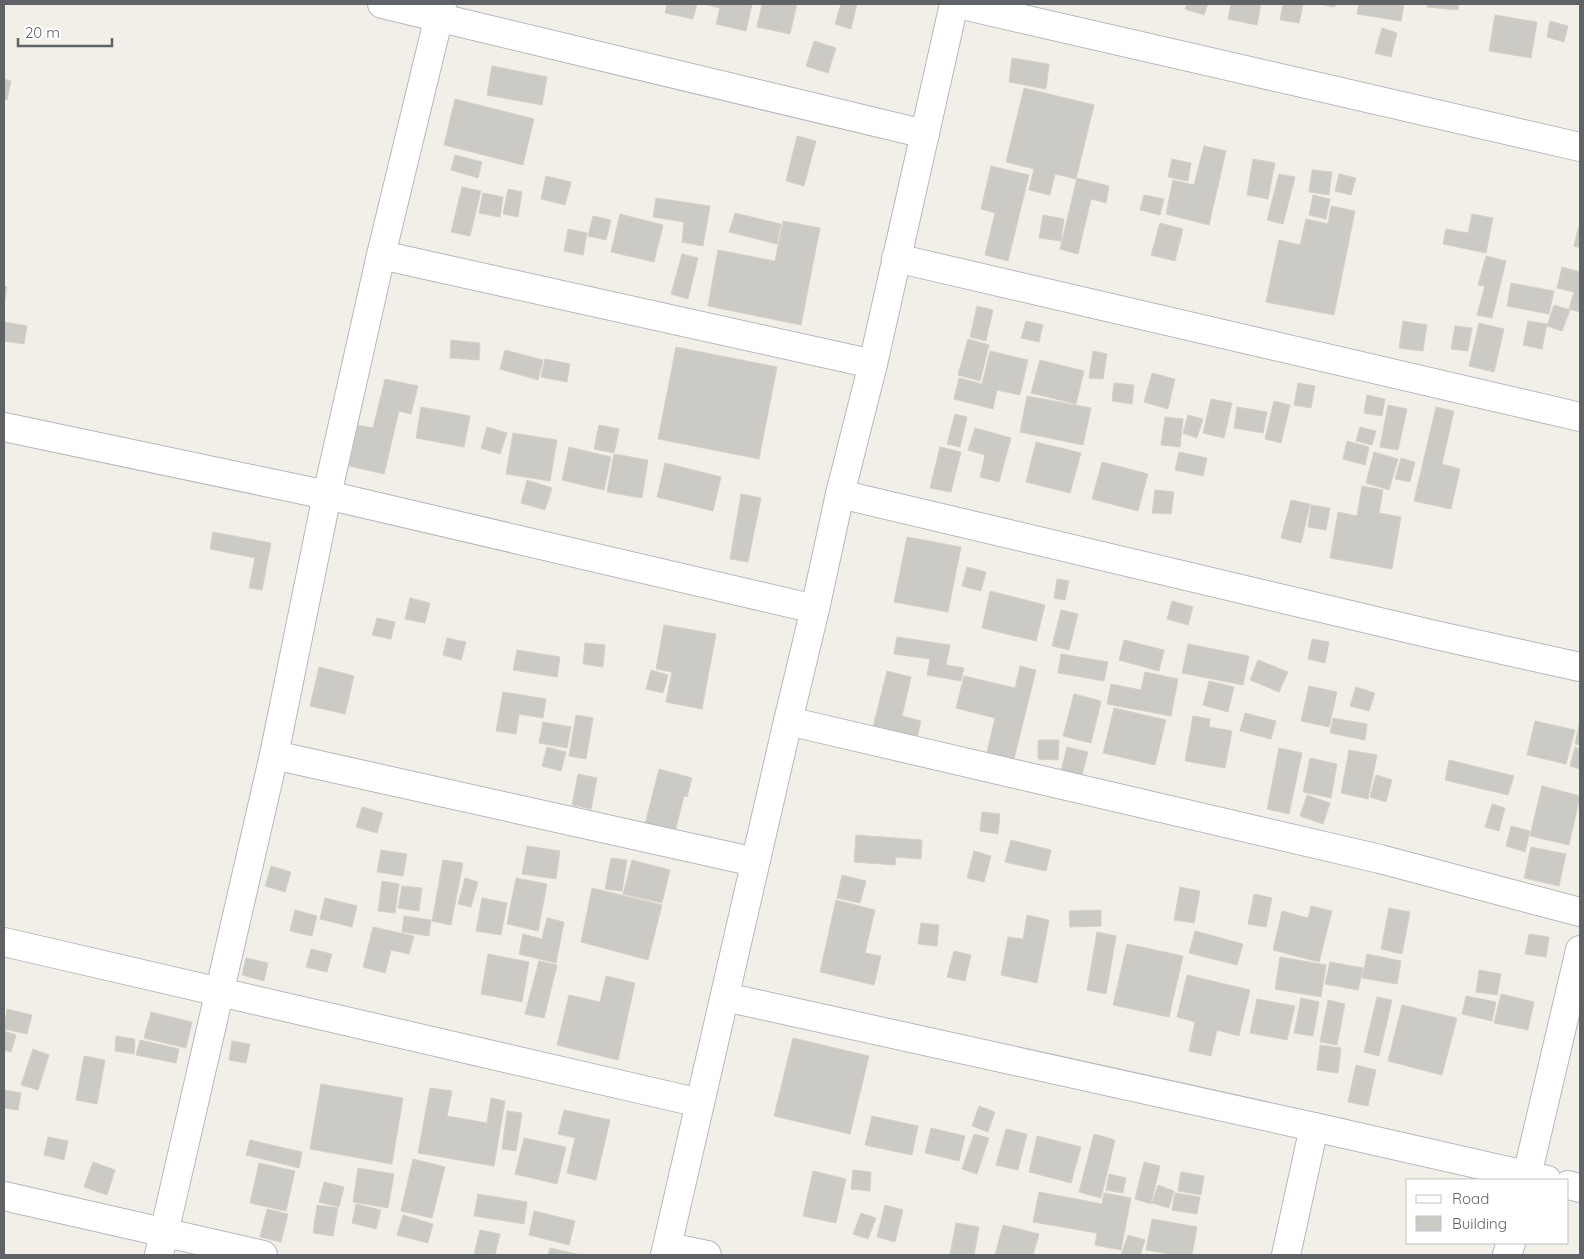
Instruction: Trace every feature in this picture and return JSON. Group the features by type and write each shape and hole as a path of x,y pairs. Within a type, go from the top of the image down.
{"street":[{"path":"382,4 441,10 925,134"},
{"path":"707,1255 666,1251 755,862 816,609 840,494 873,364 956,4 1580,147"},
{"path":"161,1244 274,755 327,495 381,256 441,10"},
{"path":"381,256 873,364"},
{"path":"896,258 1580,417"},
{"path":"4,427 327,495 816,609"},
{"path":"840,494 1580,668"},
{"path":"788,721 1380,859 1580,912"},
{"path":"274,755 755,862"},
{"path":"4,942 700,1103"},
{"path":"725,997 1314,1127 1534,1179 1580,950"},
{"path":"1286,1255 1314,1127"},
{"path":"4,1196 161,1244 263,1255"}],"building":[{"path":"667,4 697,4 693,19 665,13"},
{"path":"703,4 752,4 746,31 716,24 720,8"},
{"path":"762,4 797,4 790,34 757,27"},
{"path":"841,4 857,4 851,29 835,24"},
{"path":"1187,4 1208,4 1204,15 1185,9"},
{"path":"1231,4 1261,4 1257,25 1228,19"},
{"path":"1283,4 1303,4 1299,23 1280,20"},
{"path":"1319,4 1335,4 1335,7"},
{"path":"1359,4 1404,4 1401,21 1357,14"},
{"path":"1428,4 1459,4 1458,10 1427,7"},
{"path":"1495,15 1537,22 1531,58 1489,51"},
{"path":"1550,21 1568,26 1564,42 1547,37"},
{"path":"1382,28 1397,33 1391,57 1375,53"},
{"path":"814,41 836,48 828,73 806,66"},
{"path":"1012,58 1049,64 1046,89 1009,82"},
{"path":"492,66 547,77 542,105 487,95"},
{"path":"4,79 11,81 7,100 4,100"},
{"path":"1024,88 1094,105 1076,179 1055,174 1050,195 1029,190 1034,169 1006,162"},
{"path":"455,99 534,119 523,165 444,145"},
{"path":"797,136 816,141 804,186 786,181"},
{"path":"1204,146 1226,151 1209,225 1166,214 1173,180 1194,185"},
{"path":"455,155 482,162 478,178 451,170"},
{"path":"1172,159 1191,163 1188,181 1168,177"},
{"path":"1253,159 1275,163 1268,199 1247,195"},
{"path":"991,166 1029,175 1008,261 985,255 995,213 981,209"},
{"path":"1312,170 1332,172 1329,195 1309,192"},
{"path":"1279,174 1295,177 1283,224 1267,220"},
{"path":"1339,174 1356,178 1351,195 1335,191"},
{"path":"546,176 571,182 565,205 541,199"},
{"path":"1077,178 1109,186 1106,203 1091,199 1078,254 1060,249"},
{"path":"462,187 481,191 470,236 451,232"},
{"path":"508,189 522,192 518,217 503,214"},
{"path":"483,193 503,197 500,217 479,213"},
{"path":"1144,195 1164,199 1160,215 1140,210"},
{"path":"1313,195 1330,199 1326,219 1309,215"},
{"path":"656,198 710,206 703,246 682,242 684,222 653,217"},
{"path":"1331,206 1355,211 1334,315 1266,302 1279,240 1300,245 1306,219 1328,224"},
{"path":"735,213 781,224 777,244 729,232"},
{"path":"620,214 663,225 654,262 611,252"},
{"path":"1472,214 1493,218 1486,253 1443,244 1446,229 1468,233"},
{"path":"1043,215 1064,219 1061,241 1039,238"},
{"path":"593,216 611,220 606,240 588,236"},
{"path":"783,221 820,228 801,325 708,306 718,250 775,261"},
{"path":"1160,223 1183,229 1175,261 1151,255"},
{"path":"1578,228 1580,228 1580,248 1574,246"},
{"path":"568,229 587,233 583,255 564,251"},
{"path":"682,254 698,258 688,299 671,294"},
{"path":"1486,256 1506,261 1492,318 1477,315 1485,286 1478,285"},
{"path":"1562,267 1580,272 1580,312 1569,309 1574,292 1557,288"},
{"path":"1511,283 1554,291 1549,314 1507,306"},
{"path":"4,286 7,287 4,304"},
{"path":"1554,305 1570,310 1562,331 1547,326"},
{"path":"977,306 993,310 986,341 970,337"},
{"path":"1026,321 1043,325 1039,342 1021,338"},
{"path":"1403,321 1427,325 1423,351 1399,348"},
{"path":"1528,321 1547,324 1542,349 1523,345"},
{"path":"4,322 27,326 24,344 4,341"},
{"path":"1479,323 1504,329 1494,372 1469,366"},
{"path":"1455,326 1472,328 1468,351 1451,349"},
{"path":"968,339 989,345 980,381 958,375"},
{"path":"451,340 480,343 479,360 450,358"},
{"path":"676,347 777,367 759,459 658,439"},
{"path":"505,350 543,360 538,380 500,369"},
{"path":"990,351 1028,360 1020,395 997,390 993,409 954,399 959,378 982,384"},
{"path":"1093,351 1107,354 1103,379 1089,378"},
{"path":"545,359 570,364 567,382 541,377"},
{"path":"1040,360 1084,371 1076,404 1031,393"},
{"path":"1152,373 1175,379 1168,409 1144,402"},
{"path":"385,379 418,386 411,414 399,411 384,474 349,466 358,425 373,428"},
{"path":"1114,383 1134,385 1132,404 1112,401"},
{"path":"1298,383 1315,386 1311,408 1294,405"},
{"path":"1367,395 1385,399 1382,416 1364,413"},
{"path":"1027,396 1091,408 1083,445 1020,432"},
{"path":"1211,399 1232,403 1224,438 1203,433"},
{"path":"1274,401 1290,405 1281,443 1265,439"},
{"path":"1388,405 1407,409 1398,450 1380,447"},
{"path":"421,407 470,416 464,447 416,438"},
{"path":"1237,407 1267,412 1263,433 1234,428"},
{"path":"1436,407 1454,411 1442,464 1460,469 1451,509 1414,501"},
{"path":"955,414 967,417 960,447 947,444"},
{"path":"1188,415 1203,419 1197,438 1183,433"},
{"path":"1165,417 1183,419 1180,447 1161,445"},
{"path":"599,425 619,429 614,453 594,449"},
{"path":"487,427 507,433 500,454 481,448"},
{"path":"1360,427 1376,431 1372,445 1356,441"},
{"path":"975,428 1011,438 999,482 980,477 985,455 968,450"},
{"path":"513,433 557,440 550,481 506,474"},
{"path":"1347,441 1369,447 1365,465 1343,459"},
{"path":"1036,442 1081,453 1070,493 1026,482"},
{"path":"569,447 611,457 604,490 562,480"},
{"path":"940,447 961,452 951,492 930,488"},
{"path":"1179,452 1207,458 1203,476 1175,470"},
{"path":"1374,452 1398,459 1389,490 1366,483"},
{"path":"614,454 648,460 642,498 607,492"},
{"path":"1401,458 1415,462 1410,482 1395,479"},
{"path":"1102,462 1148,474 1138,511 1092,499"},
{"path":"665,463 721,477 713,511 657,497"},
{"path":"527,480 552,488 545,510 521,503"},
{"path":"1362,486 1383,490 1379,513 1401,517 1392,569 1330,558 1338,512 1357,516"},
{"path":"1155,490 1174,492 1171,514 1152,513"},
{"path":"741,494 761,498 748,562 730,559"},
{"path":"1291,500 1310,504 1301,543 1281,538"},
{"path":"1311,505 1330,508 1326,530 1308,527"},
{"path":"213,532 271,543 262,590 249,588 255,558 210,549"},
{"path":"907,537 961,547 948,612 894,602"},
{"path":"967,567 986,572 981,591 962,586"},
{"path":"1057,579 1069,581 1065,600 1054,598"},
{"path":"990,591 1045,605 1036,641 982,628"},
{"path":"410,598 430,603 425,623 405,619"},
{"path":"1172,601 1193,607 1188,625 1167,619"},
{"path":"1061,610 1078,614 1069,650 1052,646"},
{"path":"377,618 395,622 391,639 372,635"},
{"path":"664,625 716,634 702,709 666,702 672,672 656,669"},
{"path":"897,637 950,645 946,665 964,668 961,681 927,675 930,659 894,654"},
{"path":"447,638 466,642 461,660 443,655"},
{"path":"1312,639 1329,642 1325,663 1308,659"},
{"path":"1124,640 1164,650 1159,671 1119,660"},
{"path":"585,643 605,645 603,667 583,664"},
{"path":"1188,644 1249,656 1243,685 1182,673"},
{"path":"517,650 560,657 557,677 513,670"},
{"path":"1061,654 1108,662 1104,681 1058,673"},
{"path":"1258,660 1288,672 1279,692 1250,680"},
{"path":"1020,666 1036,670 1014,759 987,752 995,718 956,708 964,676 1015,688"},
{"path":"319,667 354,676 345,714 310,706"},
{"path":"651,670 668,675 663,693 646,689"},
{"path":"887,671 911,677 902,716 921,721 917,738 873,727"},
{"path":"1145,672 1178,679 1171,716 1107,704 1111,684 1141,690"},
{"path":"1209,681 1234,687 1228,712 1203,705"},
{"path":"1309,686 1337,692 1329,727 1301,721"},
{"path":"1356,687 1375,693 1369,711 1350,706"},
{"path":"503,692 546,699 543,718 519,714 516,734 496,731"},
{"path":"1074,694 1101,701 1091,743 1063,736"},
{"path":"1114,708 1166,720 1155,765 1103,753"},
{"path":"1245,713 1276,721 1271,739 1240,731"},
{"path":"576,715 593,718 586,759 569,756"},
{"path":"1193,716 1210,719 1209,727 1232,731 1225,768 1185,761"},
{"path":"1333,718 1367,724 1365,740 1330,733"},
{"path":"1535,721 1575,730 1566,764 1527,755"},
{"path":"1580,721 1580,745 1575,744"},
{"path":"543,722 571,727 567,748 539,743"},
{"path":"1038,740 1059,740 1058,760 1038,759"},
{"path":"547,747 566,752 561,771 542,766"},
{"path":"1067,747 1088,752 1082,775 1061,771"},
{"path":"1575,747 1580,749 1580,769 1570,766"},
{"path":"1279,748 1302,753 1289,814 1267,809"},
{"path":"1349,750 1377,755 1368,799 1341,793"},
{"path":"1310,758 1337,764 1331,798 1303,792"},
{"path":"1449,760 1514,776 1508,795 1445,780"},
{"path":"659,769 692,778 687,797 684,796 673,840 643,832"},
{"path":"578,774 597,778 591,809 572,805"},
{"path":"1376,775 1392,780 1386,802 1370,797"},
{"path":"1542,786 1580,796 1569,845 1530,836"},
{"path":"1307,795 1330,803 1323,824 1300,816"},
{"path":"1492,804 1505,808 1499,831 1485,827"},
{"path":"362,807 383,813 377,833 356,827"},
{"path":"982,812 1000,814 998,834 980,831"},
{"path":"1511,826 1530,831 1525,852 1506,846"},
{"path":"856,835 922,840 921,859 896,857 895,865 854,862"},
{"path":"1011,840 1051,850 1046,871 1005,862"},
{"path":"527,846 560,851 556,879 522,874"},
{"path":"1531,847 1566,854 1559,886 1524,878"},
{"path":"381,850 407,854 403,876 377,872"},
{"path":"974,851 991,856 984,882 967,878"},
{"path":"611,858 627,860 622,891 605,889"},
{"path":"443,860 463,863 451,925 432,921"},
{"path":"632,860 670,870 662,903 623,894"},
{"path":"271,866 291,872 285,892 265,886"},
{"path":"842,875 866,881 860,903 837,898"},
{"path":"465,878 478,882 471,907 458,904"},
{"path":"516,878 547,884 538,931 507,924"},
{"path":"382,881 399,884 395,913 378,911"},
{"path":"402,886 422,888 419,911 398,908"},
{"path":"1180,887 1200,891 1194,923 1174,920"},
{"path":"592,888 662,905 648,960 581,942"},
{"path":"1254,894 1272,898 1266,927 1248,924"},
{"path":"325,898 357,906 352,927 320,919"},
{"path":"482,898 507,903 501,935 476,931"},
{"path":"836,900 875,910 865,953 881,956 874,985 820,972"},
{"path":"1311,906 1332,911 1319,962 1273,950 1282,911 1308,918"},
{"path":"1389,908 1410,912 1402,954 1381,949"},
{"path":"295,910 317,916 312,936 290,931"},
{"path":"1101,910 1101,926 1070,927 1069,911"},
{"path":"1027,915 1049,920 1037,983 1001,975 1008,937 1023,939"},
{"path":"404,916 431,920 429,936 402,932"},
{"path":"547,918 564,922 556,963 519,954 523,934 542,939"},
{"path":"921,923 939,925 937,946 918,944"},
{"path":"373,927 414,936 409,954 391,950 385,973 363,967"},
{"path":"1195,931 1243,944 1237,965 1189,953"},
{"path":"1097,932 1116,936 1106,994 1087,990"},
{"path":"1529,934 1549,937 1546,957 1525,954"},
{"path":"1127,944 1183,956 1169,1017 1113,1005"},
{"path":"311,949 332,954 327,972 306,967"},
{"path":"954,951 971,955 965,981 947,977"},
{"path":"488,954 529,962 522,1002 481,994"},
{"path":"1367,954 1401,961 1397,984 1362,978"},
{"path":"1280,957 1326,965 1321,997 1275,989"},
{"path":"246,958 268,963 264,981 242,975"},
{"path":"539,961 557,965 544,1018 525,1014"},
{"path":"1330,962 1363,968 1358,990 1325,984"},
{"path":"1479,970 1501,974 1497,995 1476,992"},
{"path":"1187,975 1250,990 1239,1036 1217,1030 1211,1056 1189,1051 1195,1022 1177,1017"},
{"path":"606,976 635,983 618,1060 557,1045 569,995 600,1002"},
{"path":"1501,994 1534,1002 1528,1030 1494,1023"},
{"path":"1466,996 1496,1002 1492,1021 1462,1014"},
{"path":"1377,997 1392,1000 1379,1056 1364,1052"},
{"path":"1301,998 1319,1002 1313,1036 1294,1033"},
{"path":"1257,999 1295,1006 1287,1040 1250,1033"},
{"path":"1328,1000 1345,1004 1337,1045 1320,1042"},
{"path":"1402,1005 1457,1018 1442,1075 1388,1061"},
{"path":"7,1009 32,1015 27,1034 4,1029"},
{"path":"151,1012 192,1022 186,1048 144,1038"},
{"path":"4,1031 16,1035 11,1052 4,1050"},
{"path":"116,1036 135,1039 134,1054 115,1051"},
{"path":"793,1038 869,1056 850,1134 774,1116"},
{"path":"140,1040 179,1049 176,1063 136,1055"},
{"path":"232,1041 250,1044 246,1063 229,1060"},
{"path":"1320,1045 1341,1048 1338,1073 1317,1070"},
{"path":"33,1049 49,1055 38,1090 21,1085"},
{"path":"84,1056 105,1060 97,1104 76,1100"},
{"path":"1356,1065 1376,1070 1368,1106 1348,1102"},
{"path":"321,1084 403,1098 392,1164 310,1149"},
{"path":"430,1088 452,1091 447,1116 487,1123 491,1098 505,1101 494,1166 418,1153"},
{"path":"4,1090 21,1093 18,1110 4,1108"},
{"path":"979,1106 995,1112 988,1132 972,1126"},
{"path":"564,1110 610,1120 596,1180 567,1173 575,1138 558,1134"},
{"path":"507,1111 522,1113 516,1151 502,1149"},
{"path":"872,1116 918,1126 912,1155 865,1145"},
{"path":"931,1128 965,1136 959,1161 925,1153"},
{"path":"1006,1129 1027,1134 1018,1170 996,1165"},
{"path":"974,1134 989,1138 977,1174 962,1169"},
{"path":"1094,1134 1115,1140 1101,1198 1079,1192"},
{"path":"1037,1136 1081,1147 1071,1183 1029,1172"},
{"path":"48,1137 68,1141 64,1160 44,1155"},
{"path":"524,1138 566,1147 557,1184 515,1174"},
{"path":"250,1140 302,1152 299,1168 246,1155"},
{"path":"413,1159 445,1167 432,1218 401,1211"},
{"path":"93,1162 115,1170 107,1195 84,1187"},
{"path":"1144,1162 1160,1166 1151,1204 1135,1199"},
{"path":"259,1163 295,1171 286,1211 250,1203"},
{"path":"358,1168 394,1174 388,1208 353,1202"},
{"path":"853,1170 871,1172 870,1191 851,1189"},
{"path":"813,1171 846,1179 836,1223 803,1216"},
{"path":"1181,1172 1204,1176 1201,1195 1178,1191"},
{"path":"1109,1174 1126,1178 1123,1193 1106,1190"},
{"path":"324,1182 344,1187 339,1207 319,1202"},
{"path":"1158,1185 1174,1191 1169,1208 1152,1203"},
{"path":"1039,1192 1102,1204 1104,1193 1131,1198 1121,1250 1095,1245 1097,1233 1033,1222"},
{"path":"1175,1193 1200,1197 1197,1214 1172,1210"},
{"path":"478,1194 527,1202 524,1224 474,1216"},
{"path":"356,1204 381,1210 376,1229 352,1223"},
{"path":"317,1205 338,1208 333,1236 313,1233"},
{"path":"885,1205 903,1210 895,1242 877,1237"},
{"path":"267,1209 288,1214 281,1242 260,1237"},
{"path":"534,1211 575,1221 569,1245 529,1235"},
{"path":"861,1213 876,1218 868,1239 853,1234"},
{"path":"403,1215 433,1224 428,1243 397,1235"},
{"path":"1152,1219 1197,1227 1192,1255 1176,1255 1146,1250"},
{"path":"956,1223 979,1227 974,1255 950,1255"},
{"path":"1003,1225 1039,1234 1033,1255 995,1255"},
{"path":"480,1230 500,1234 495,1255 474,1255"},
{"path":"1128,1235 1145,1240 1140,1255 1121,1255"},
{"path":"550,1248 581,1255 548,1255"}]}
